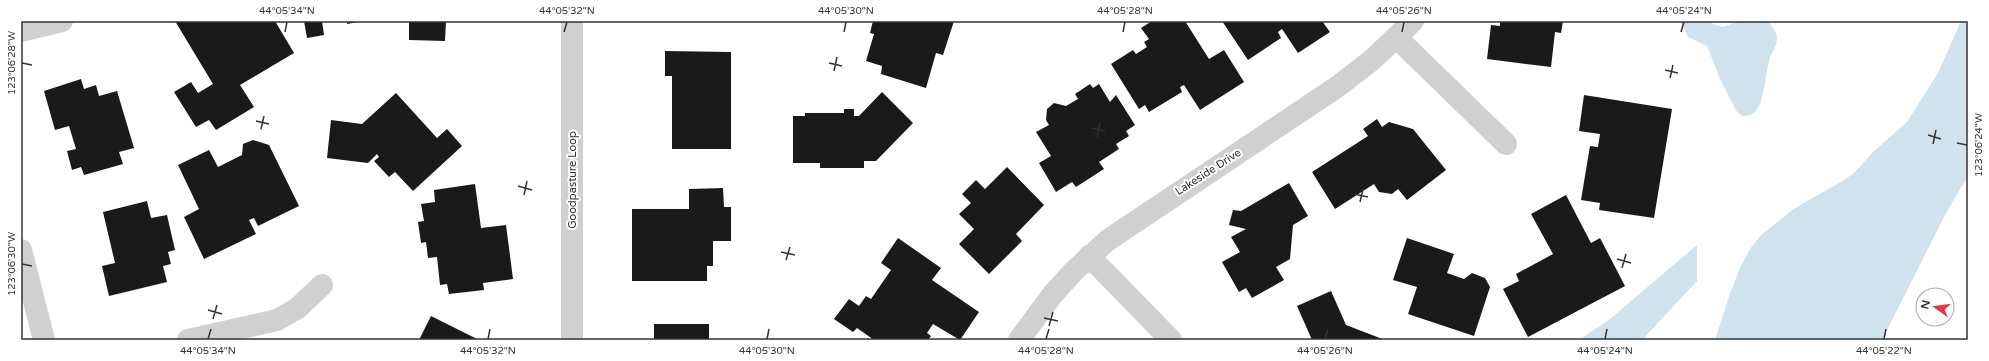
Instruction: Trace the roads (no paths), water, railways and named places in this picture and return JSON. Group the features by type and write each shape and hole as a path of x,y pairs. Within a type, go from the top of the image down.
{"street":[{"path":"21,31 62,21"},
{"name":"Goodpasture Loop","path":"572,21 572,340"},
{"name":"Lakeside Drive","path":"1019,340 1054,294 1089,256 1126,226 1337,87 1372,60 1397,38 1413,21"},
{"path":"1397,38 1506,144"},
{"path":"21,250 44,340"},
{"path":"1089,256 1170,340"},
{"path":"188,340 277,320 298,308 322,285"}],"water":[{"path":"1680,21 1711,21 1713,24 1723,27 1740,21 1768,21 1776,33 1777,40 1770,57 1761,101 1756,111 1746,116 1742,116 1737,112 1721,81 1707,46 1688,37"},
{"path":"1961,21 1968,21 1968,176 1946,213 1882,340 1715,340 1730,293 1750,249 1761,235 1795,208 1854,173 1874,151 1907,122 1938,73"},
{"path":"1697,245 1697,281 1642,340 1579,340 1610,319"}]}
